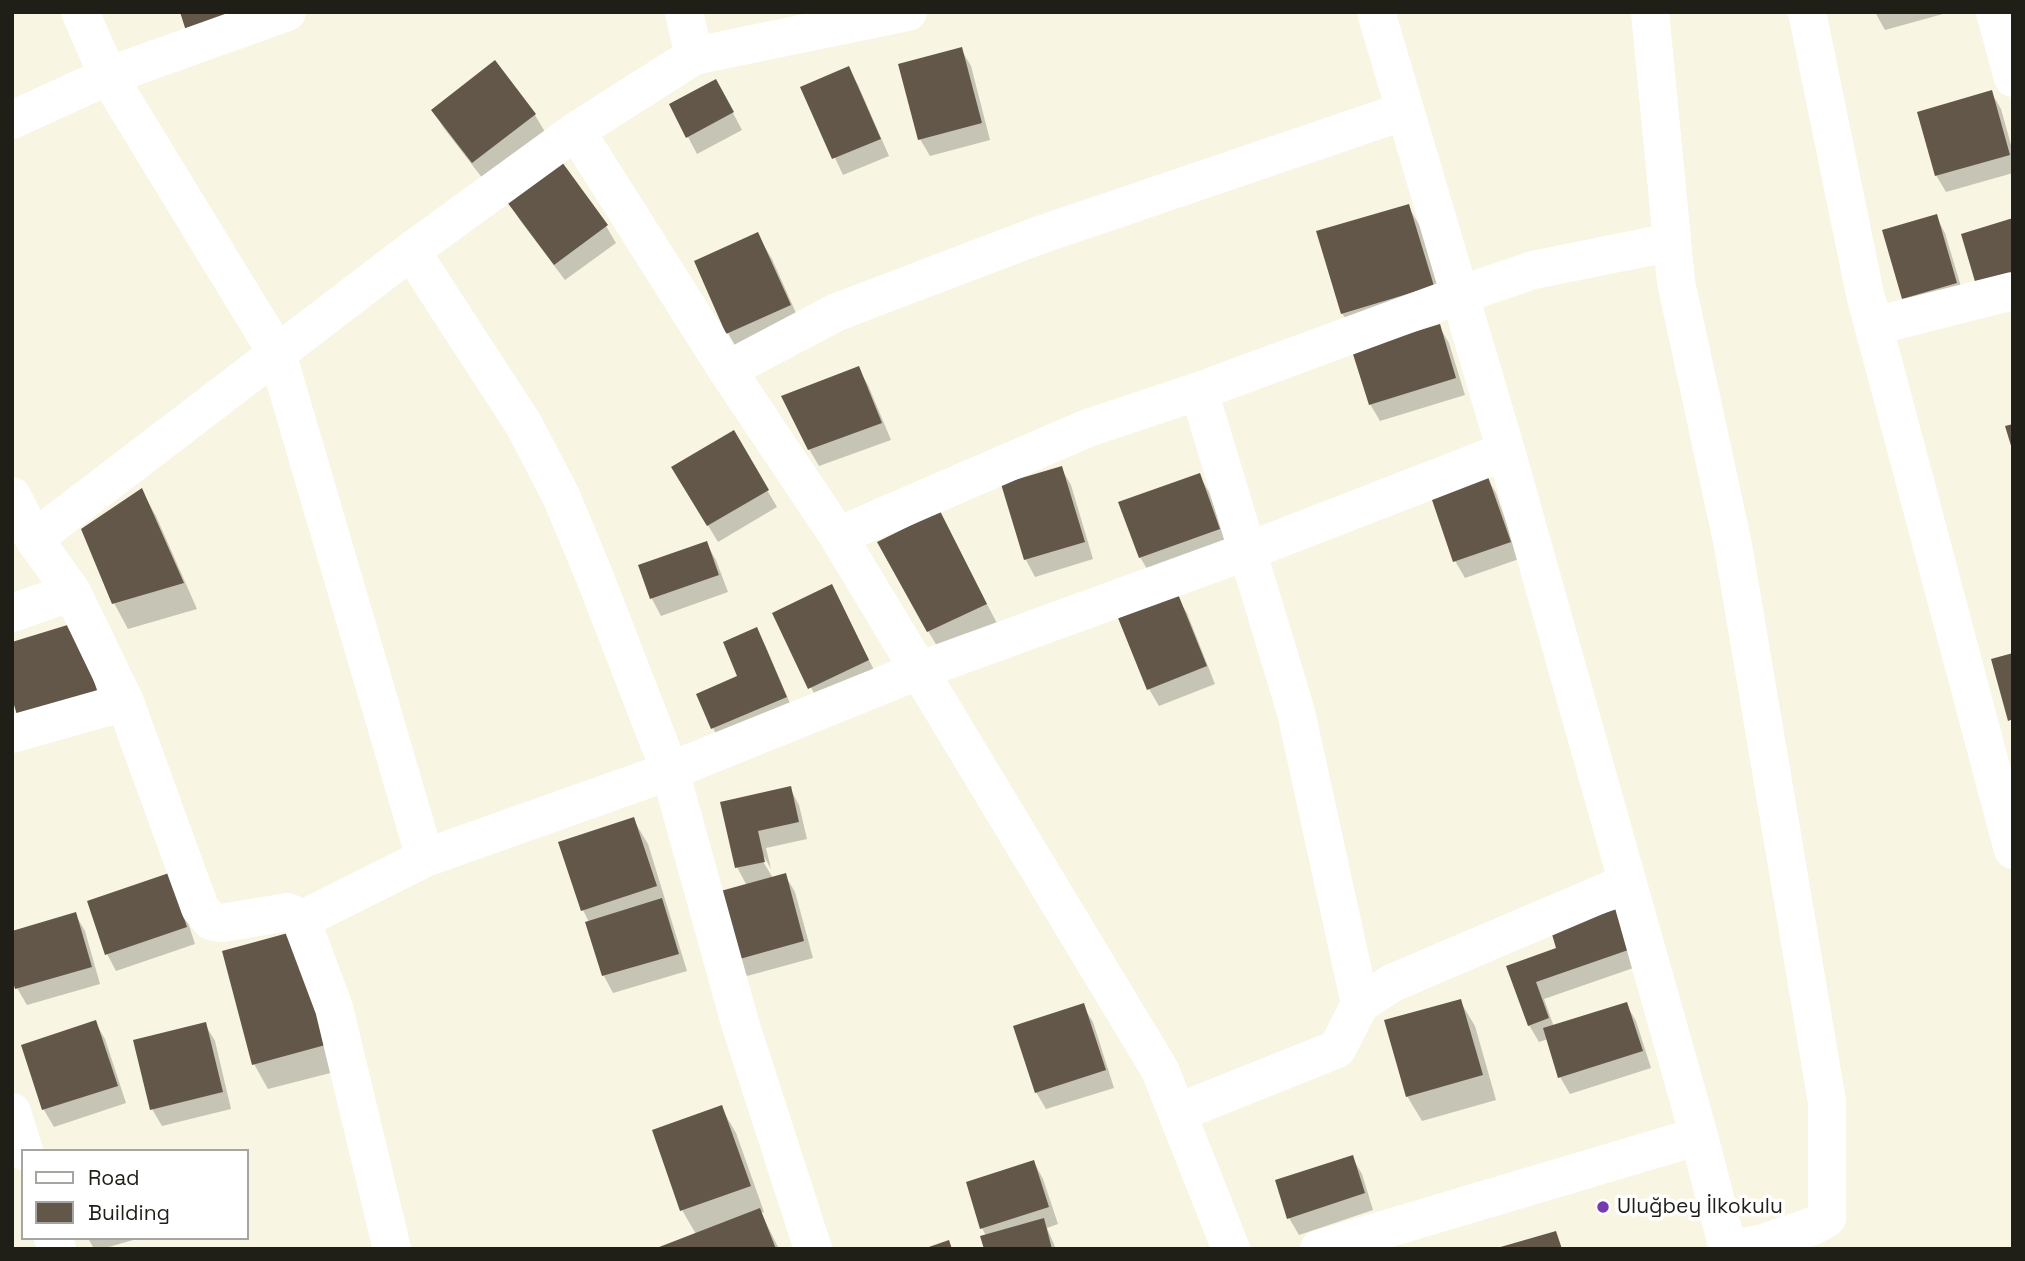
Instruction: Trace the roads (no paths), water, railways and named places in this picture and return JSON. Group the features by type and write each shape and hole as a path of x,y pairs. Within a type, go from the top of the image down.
{"street":[{"path":"80,12 108,76 276,353 425,858"},
{"path":"12,120 108,76 288,12"},
{"path":"684,12 694,56"},
{"path":"34,539 411,251 576,131 694,56 908,12"},
{"path":"1376,12 1506,451 1729,1249 1760,1244 1827,1218 1827,1102 1733,545 1676,282 1650,12"},
{"path":"1807,12 1865,293 2013,850"},
{"path":"1995,12 2013,78"},
{"path":"727,370 850,307 1037,236 1405,111"},
{"path":"576,131 727,370 838,536 1160,1070 1231,1249"},
{"path":"838,536 1088,428 1199,391 1460,295 1533,270 1672,242"},
{"path":"411,251 524,425 561,496 670,771 740,1023 813,1249"},
{"path":"1874,326 2013,291"},
{"path":"1199,391 1296,712 1360,1004"},
{"path":"301,920 425,858 670,771 918,671 1248,551 1506,451"},
{"path":"12,496 34,539 72,592 125,702 200,908 211,921 222,923 288,912 301,920 334,1008 392,1249"},
{"path":"12,613 72,592"},
{"path":"12,734 125,702"},
{"path":"1177,1113 1338,1049 1360,1004 1392,983 1627,883"},
{"path":"12,1112 23,1149"},
{"path":"1319,1249 1699,1136"}],"place":[{"name":"Uluğbey İlkokulu","path":"1603,1207"}]}
